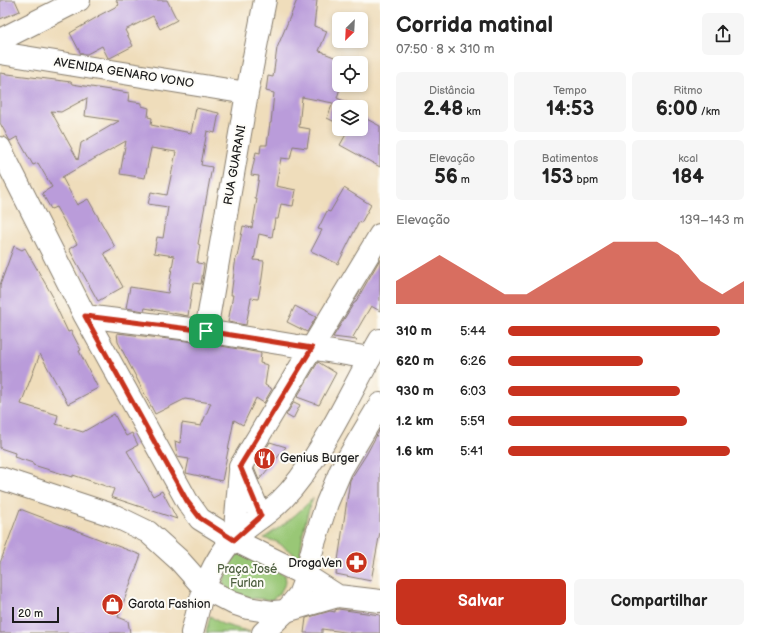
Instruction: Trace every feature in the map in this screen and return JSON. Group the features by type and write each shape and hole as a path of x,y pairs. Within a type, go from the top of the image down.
{"street":[{"path":"0,40 79,0"},
{"name":"RUA GUARANI","path":"206,331 247,93 265,0"},
{"name":"AVENIDA GENARO VONO","path":"0,53 247,93"},
{"path":"0,148 85,316 187,501 200,518 234,540 305,575 338,596"},
{"path":"234,540 240,466 380,235"},
{"path":"85,316 206,331 312,348 375,349 311,464 289,492 234,540 226,548 216,563 204,588 192,633"},
{"path":"263,633 286,611 299,595 327,503 341,470 380,404"},
{"path":"240,466 261,516"},
{"path":"0,478 115,516 148,532 179,560 204,588 233,603 248,608 274,612 286,611 338,596 380,601"}],"green space":[{"name":"Praça José Furlan","path":"313,498 304,527 300,558 277,542 264,538 290,520"},
{"name":"Praça José Furlan","path":"239,553 285,575 286,582 280,593 272,600 251,598 230,591 223,584 229,564"},
{"name":"Praça José Furlan","path":"210,616 222,624 250,632 206,633"}],"building":[{"path":"0,0 15,0 20,11 0,19"},
{"path":"116,0 167,0 177,20 160,29 153,16 125,30 133,46 110,58 108,58 102,46 87,54 81,54 70,33 119,5"},
{"path":"297,0 317,0 314,26 327,31 319,51 332,56 332,92 339,92 337,98 342,100 332,100 332,103 302,97 299,127 310,129 307,148 293,146 290,159 281,158 276,186 296,190 293,206 281,204 278,219 275,219 272,237 259,234 254,260 264,261 262,278 258,299 251,298 246,325 228,322 233,295 231,295 236,257 243,226 252,228 259,176 251,175 256,152 260,153 261,145 267,145 274,93 266,91 268,76 273,77 277,48"},
{"path":"0,73 71,82 72,84 129,93 128,101 142,103 142,106 149,108 148,117 152,118 151,125 191,133 196,108 219,113 215,133 207,131 201,165 212,167 198,244 200,245 197,263 204,264 201,284 193,283 188,316 145,308 144,311 126,308 130,287 168,293 174,256 154,253 157,237 163,238 168,207 148,204 151,192 167,195 176,152 151,148 145,178 120,174 126,141 62,177 77,205 88,199 115,247 104,253 123,287 98,301 69,249 77,244 56,207 51,209 42,193 52,187 38,163 33,165 17,137 10,141 0,123","holes":["87,98 85,116 119,121 81,143 78,160 51,111 61,112"]},
{"path":"332,106 332,120 327,118"},
{"path":"368,120 380,126 380,167 340,145 345,136 368,136"},
{"path":"344,188 371,205 361,223 359,222 338,264 311,251 322,230 318,229 327,211 330,212"},
{"path":"14,246 22,250 25,248 53,297 52,298 68,332 71,331 81,350 79,351 98,388 68,404 40,354 21,404 58,415 56,424 83,432 114,414 126,436 132,433 138,445 127,451 153,496 162,491 177,519 111,497 114,489 73,475 73,477 33,465 33,463 14,457 15,453 0,448 0,285"},
{"path":"380,259 380,311 371,306 353,337 357,340 333,337 355,303"},
{"path":"295,306 316,317 307,332 287,322"},
{"path":"117,333 204,343 261,353 260,363 268,365 265,385 272,389 264,403 256,398 243,425 234,420 222,481 186,473 189,459 177,457 175,441 180,443 182,423 201,426 211,403 185,399 155,414 118,342"},
{"path":"318,362 336,373 319,405 297,397"},
{"path":"294,402 300,405 293,419 286,415"},
{"path":"380,429 380,532 371,581 336,574 350,480"},
{"path":"270,442 286,447 259,480 254,468"},
{"path":"20,509 141,555 118,617 128,621 130,633 0,633 0,563"},
{"path":"338,609 380,615 380,633 352,633 322,629 322,633 304,633 306,618 330,611 335,612 335,610"}],"place":[{"name":"Genius Burger","path":"265,458"},
{"name":"DrogaVen","path":"357,563"},
{"name":"Garota Fashion","path":"112,604"}],"route":[{"path":"85,316 206,331 312,348 240,466 261,516 234,540 200,518 187,501 85,316"}]}
